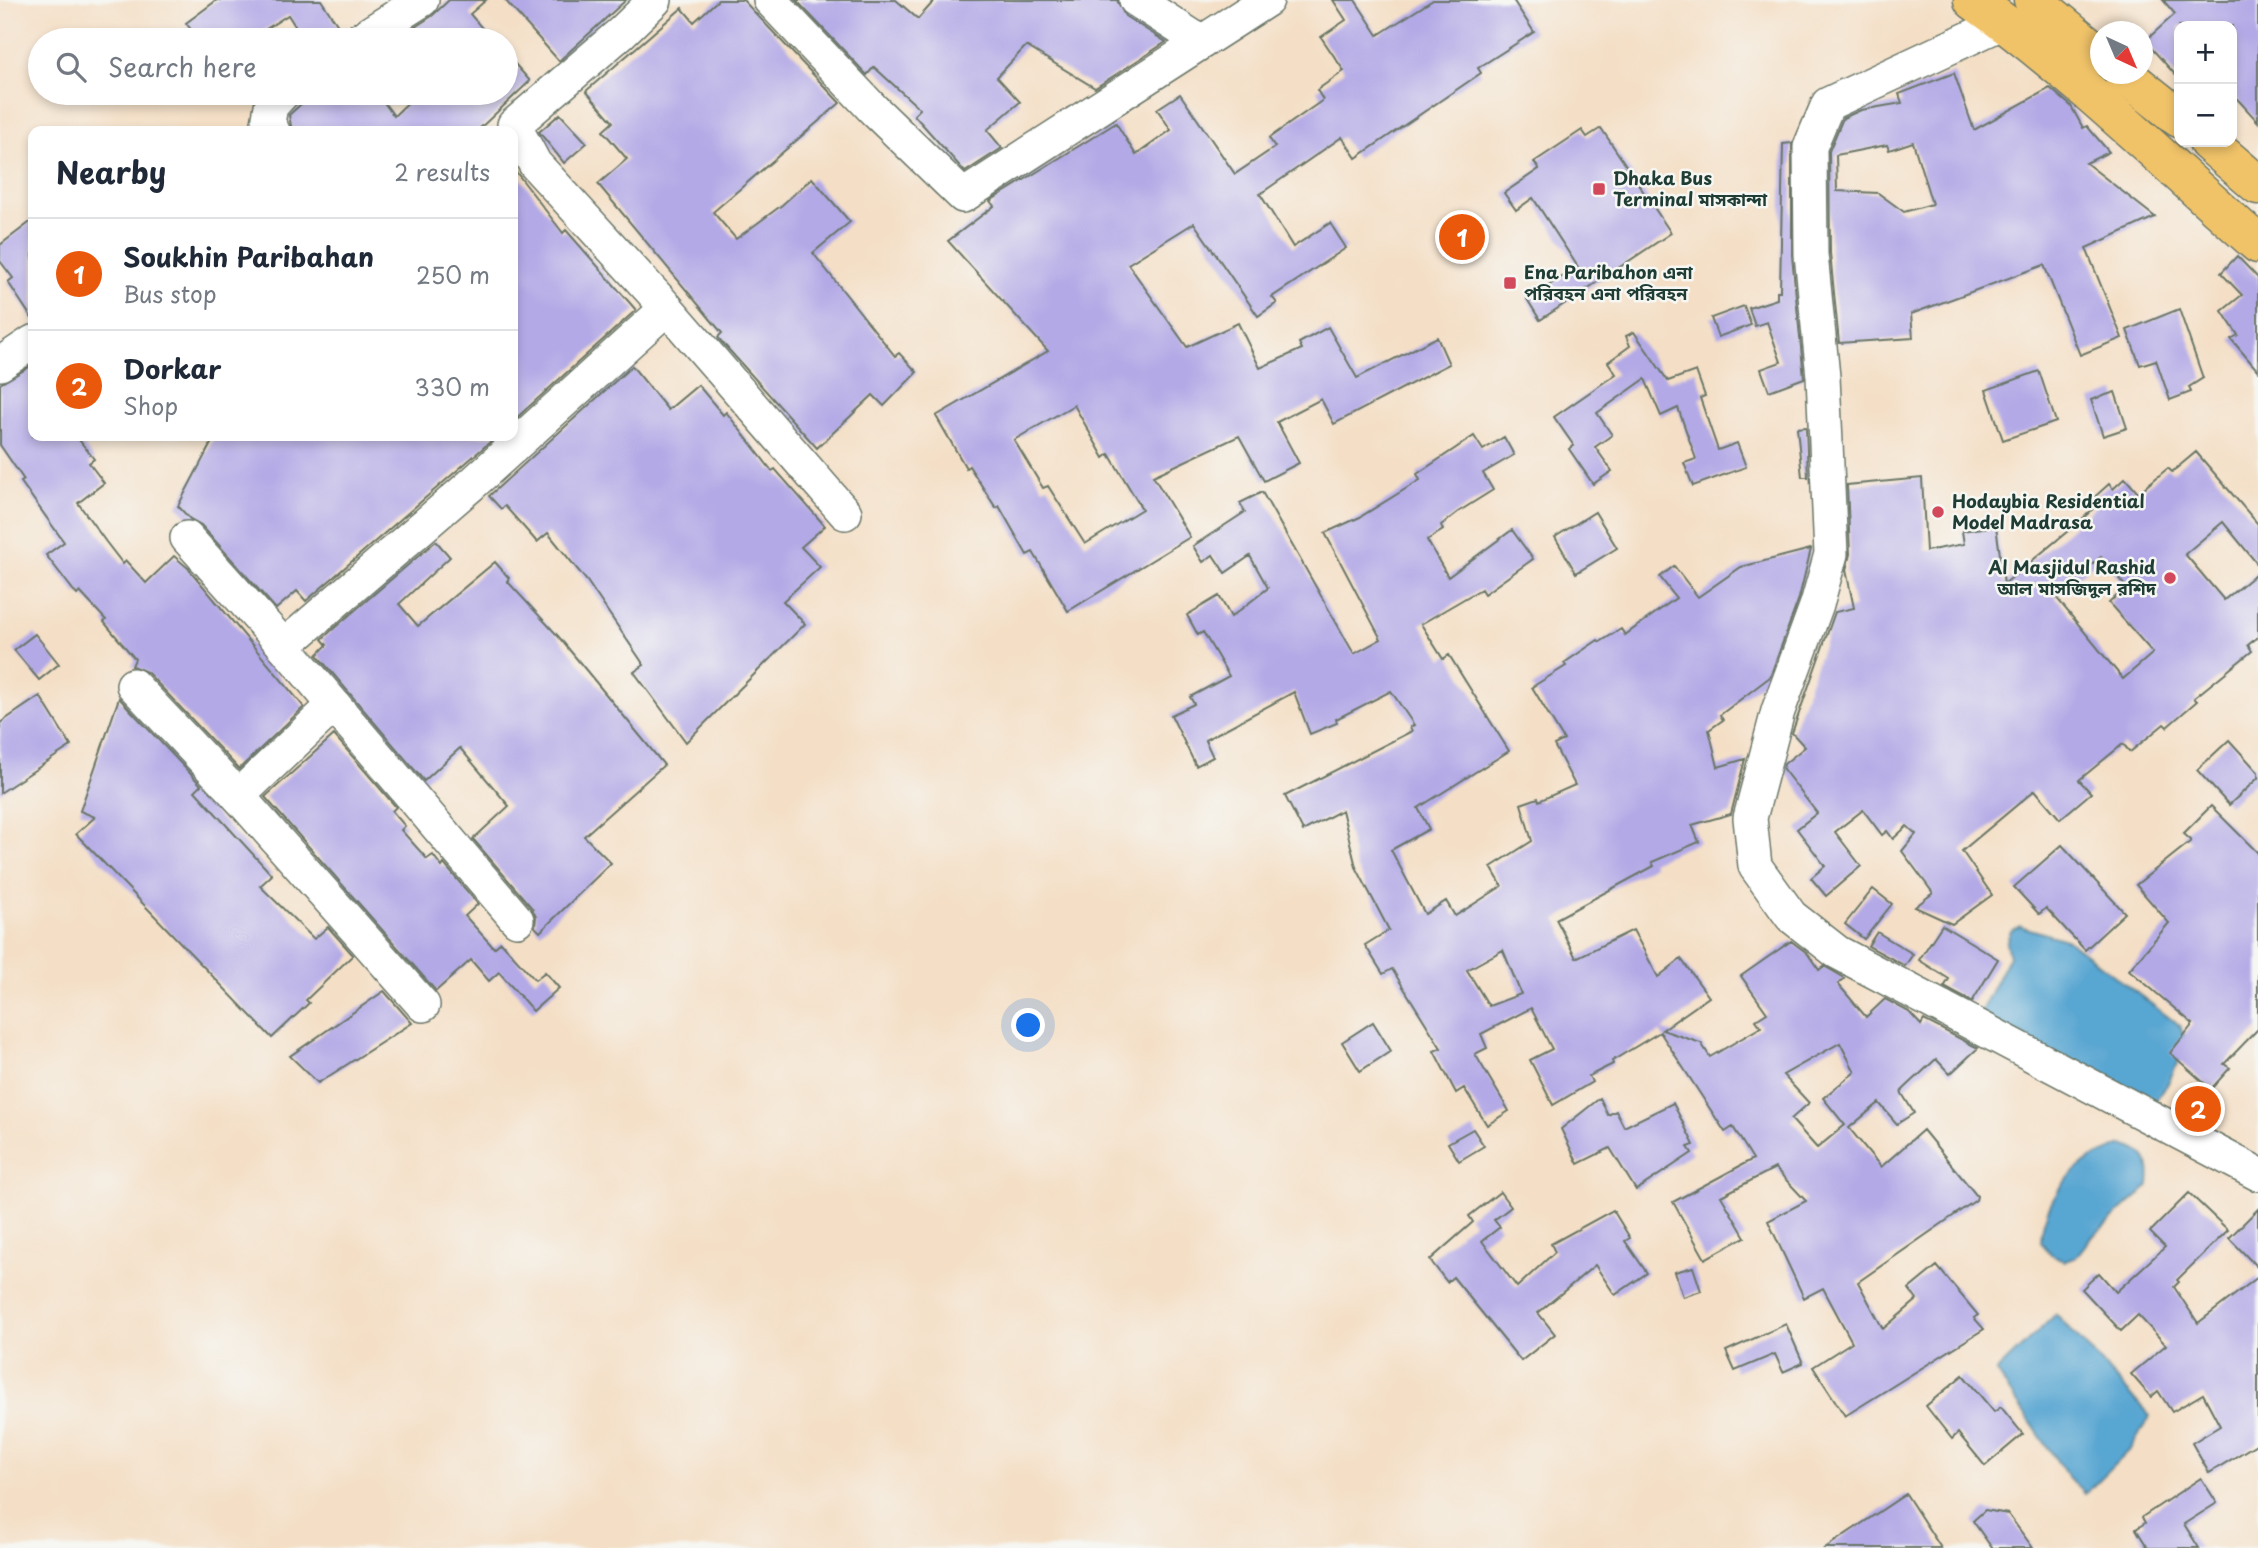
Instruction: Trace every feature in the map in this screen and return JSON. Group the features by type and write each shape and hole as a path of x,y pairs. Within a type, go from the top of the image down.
{"main road":[{"path":"2025,7 2090,48"},
{"path":"2025,7 2258,244"},
{"path":"2136,84 2174,114"},
{"path":"2214,147 2258,185"}],"street":[{"path":"378,28 422,0"},
{"path":"515,126 622,32 654,0"},
{"path":"770,0 874,110 963,197 1267,0"},
{"path":"1136,0 1201,42"},
{"path":"2025,7 1828,104 1810,147 1811,254 1823,377 1831,554 1817,604 1777,711 1750,818 1755,866 1791,916 1837,953 2258,1174"},
{"path":"270,126 268,123 272,105"},
{"path":"518,132 535,164 667,308 845,513"},
{"path":"284,646 471,485 667,308"},
{"path":"0,363 28,345"},
{"path":"187,538 284,646 517,920"},
{"path":"133,685 237,796 422,1005"},
{"path":"237,796 334,705"}],"water":[{"path":"2020,926 2069,941 2180,1026 2187,1043 2167,1085 2152,1105 1976,1021 2009,956 2006,943 2011,931"},
{"path":"2122,1145 2137,1151 2146,1159 2150,1170 2149,1186 2091,1238 2075,1258 2065,1261 2051,1254 2041,1242 2042,1231 2048,1210 2059,1189 2086,1162"},
{"path":"2056,1314 2150,1416 2131,1448 2085,1494 2069,1478 1996,1372"}],"building":[{"path":"217,0 321,0 339,28 296,28 288,15 268,28 190,28 186,23"},
{"path":"449,0 486,0 470,14 482,28 414,28"},
{"path":"505,0 626,0 559,61"},
{"path":"718,0 743,0 840,103 713,212 736,239 782,205 812,178 850,222 813,253 895,356 899,353 917,372 884,406 873,395 817,448 721,341 718,337 722,333 598,184 627,159 603,131 613,122 586,91 682,8 694,22"},
{"path":"796,0 896,0 918,19 935,0 1117,0 1125,16 1166,42 1095,88 1026,46 997,77 1020,102 987,130 1002,148 965,172 914,115 920,109 874,67 867,75"},
{"path":"1333,0 1355,0 1378,35 1433,0 1513,0 1534,32 1478,68 1481,73 1356,158 1342,137 1260,194 1293,247 1330,223 1346,248 1272,297 1277,303 1258,316 1194,223 1128,264 1187,347 1238,323 1260,368 1302,349 1299,343 1328,327 1357,378 1437,337 1449,364 1334,424 1321,399 1277,422 1299,463 1264,481 1239,436 1153,476 1190,537 1068,611 1033,552 1027,555 999,506 996,508 969,466 966,468 936,416 1048,351 948,241 994,206 990,201 1116,123 1136,155 1171,130 1157,109 1180,94 1235,174 1275,147 1269,138 1323,100 1317,90 1344,71 1321,37 1346,20","holes":["1074,405 1104,458 1109,454 1142,509 1085,544 1048,486 1043,488 1014,440"]},
{"path":"2163,0 2258,0 2258,122 2237,99 2237,21 2174,21 2174,73 2153,50 2153,34 2175,14"},
{"path":"518,68 530,81 518,92"},
{"path":"1954,73 1974,130 2050,88 2071,106 2083,128 2087,126 2109,152 2086,163 2155,217 2086,248 2122,338 2080,355 2044,265 1911,314 1913,338 1839,343 1830,253 1829,151 1843,118 1861,110 1902,103 1899,94","holes":["1913,142 1932,204 1904,212 1878,193 1837,191 1836,155 1887,145 1889,150"]},
{"path":"300,105 386,105 394,116 405,105 505,105 482,126 291,126 289,115"},
{"path":"560,114 587,143 564,163 539,132"},
{"path":"1601,128 1671,233 1540,320 1527,299 1578,267 1533,198 1516,210 1504,193 1539,169 1534,162 1582,130 1587,137"},
{"path":"1792,143 1792,256 1804,378 1769,391 1761,369 1781,362 1767,322 1755,326 1749,308 1777,299 1777,291 1780,291 1783,144"},
{"path":"518,174 563,233 566,230 636,310 518,416"},
{"path":"28,224 28,312 8,282 13,278 0,261 0,245"},
{"path":"2237,256 2258,278 2258,371 2231,339 2238,335 2222,311 2242,295 2221,273"},
{"path":"1744,306 1751,325 1718,337 1711,318"},
{"path":"2179,309 2203,378 2189,387 2191,392 2170,400 2156,360 2140,365 2127,330"},
{"path":"1634,332 1668,381 1696,371 1705,396 1700,398 1718,450 1737,443 1746,467 1693,486 1684,463 1696,459 1678,408 1661,416 1645,379 1597,413 1612,435 1595,447 1612,471 1593,484 1569,449 1574,446 1554,417 1616,374 1608,362 1630,346 1626,336"},
{"path":"632,366 668,410 698,385 723,415 726,412 772,471 775,469 825,526 801,547 820,567 783,601 805,624 686,742 634,672 644,665 587,581 548,533 537,542 505,506 501,509 489,496"},
{"path":"28,368 28,441 80,441 94,459 89,463 104,483 78,503 123,564 126,561 146,583 174,556 188,568 304,707 239,769 147,672 132,666 135,659 104,622 106,620 80,592 77,595 46,555 64,542 21,482 24,480 0,445 0,384"},
{"path":"2039,371 2056,422 2003,440 1986,390"},
{"path":"2115,392 2127,428 2103,436 2091,400"},
{"path":"1806,427 1808,477 1802,477 1797,428"},
{"path":"1474,436 1483,450 1504,437 1514,455 1483,473 1493,490 1458,512 1441,525 1443,530 1427,540 1448,577 1512,530 1533,559 1484,594 1481,589 1421,624 1443,659 1449,655 1509,751 1418,808 1429,829 1391,850 1425,914 1446,901 1455,916 1502,886 1491,867 1532,841 1521,804 1538,798 1539,801 1575,785 1554,745 1564,740 1532,687 1566,666 1564,663 1598,640 1600,642 1621,629 1625,635 1676,598 1660,577 1674,566 1698,597 1741,567 1811,549 1799,598 1770,677 1720,715 1723,720 1709,730 1718,767 1745,759 1731,814 1692,825 1699,842 1652,862 1654,866 1556,919 1576,958 1633,930 1658,977 1681,959 1709,997 1662,1030 1701,1043 1710,1057 1761,1027 1756,1020 1767,1013 1741,976 1791,941 1807,953 1819,970 1824,966 1843,977 1838,984 1866,1017 1885,999 1909,1012 1921,1025 1924,1020 1978,1048 1950,1074 1936,1059 1905,1088 1901,1092 1914,1113 1897,1124 1879,1103 1849,1128 1881,1167 1923,1130 1977,1196 1976,1200 1858,1282 1883,1329 1917,1300 1909,1289 1937,1266 1978,1315 1974,1318 1984,1329 1845,1416 1813,1367 1852,1342 1823,1288 1804,1298 1768,1221 1806,1201 1775,1168 1721,1196 1745,1237 1705,1259 1673,1202 1753,1159 1733,1127 1725,1132 1660,1032 1612,1061 1613,1064 1589,1076 1592,1082 1553,1105 1530,1060 1552,1049 1531,1008 1481,1034 1487,1048 1475,1054 1509,1111 1487,1125 1464,1088 1456,1093 1434,1051 1441,1048 1392,969 1383,974 1365,945 1389,930 1356,867 1342,810 1303,831 1285,796 1412,731 1410,727 1414,725 1391,691 1336,719 1337,723 1310,734 1294,692 1205,740 1213,757 1196,766 1171,715 1194,704 1190,697 1229,676 1203,632 1198,635 1187,615 1219,596 1231,617 1268,588 1250,556 1225,573 1213,555 1203,562 1193,546 1245,512 1240,503 1262,492 1354,654 1381,639 1325,533 1360,517 1420,480 1417,474","holes":["1503,950 1521,994 1489,1006 1467,970","1840,1043 1855,1072 1823,1098 1845,1125 1817,1148 1791,1119 1809,1103 1783,1075"]},
{"path":"212,441 491,441 306,601 297,591 276,609 201,525 190,519 178,506"},
{"path":"2196,452 2258,524 2258,565 2223,522 2185,554 2224,600 2258,572 2258,637 2248,645 2252,651 2194,698 2197,701 2167,727 2164,724 2130,752 2123,744 2079,780 2091,793 2060,819 2035,790 1962,851 1992,895 1952,924 1915,907 1933,893 1902,851 1916,834 1907,826 1893,839 1887,831 1882,835 1863,810 1835,832 1861,866 1826,896 1811,878 1825,866 1797,829 1817,813 1783,769 1784,764 1805,747 1792,733 1835,612 1854,608 1846,570 1850,554 1847,485 1922,478 1926,551 1964,544 1962,531 1996,526 2004,584 2095,507 2090,501 2109,484 2113,489 2125,478 2138,493 2168,468 2172,472","holes":["2101,557 2126,587 2109,603 2153,653 2123,679 2055,596"]},
{"path":"1595,512 1617,548 1576,573 1555,537"},
{"path":"436,541 450,557 399,604 418,626 495,562 509,578 507,581 558,636 664,765 584,836 611,863 540,932 535,927 536,917 532,908 473,839 509,806 460,748 424,781 317,655 327,645 322,639"},
{"path":"35,634 59,664 39,680 14,650"},
{"path":"40,696 71,746 0,793 0,723"},
{"path":"119,698 201,785 195,791 272,875 260,886 314,939 328,927 353,955 306,1000 309,1003 272,1038 76,834 95,817 80,811"},
{"path":"334,735 396,807 392,811 405,826 401,830 427,859 433,855 442,867 444,864 478,904 465,916 494,948 501,942 535,980 545,972 559,988 533,1011 499,972 489,981 471,960 436,991 265,797"},
{"path":"2229,740 2258,772 2258,778 2229,805 2197,770"},
{"path":"2211,806 2258,853 2258,1029 2224,1064 2230,1068 2211,1089 2170,1053 2193,1024 2129,970 2169,923 2136,885 2191,841 2183,834"},
{"path":"2062,845 2125,913 2085,950 2046,908 2039,914 2014,887"},
{"path":"1873,889 1892,904 1864,939 1845,924"},
{"path":"1942,925 1998,959 1972,1002 1944,987 1949,979 1919,960"},
{"path":"1877,932 1913,954 1905,966 1868,946"},
{"path":"384,991 412,1023 318,1083 290,1056"},
{"path":"1373,1022 1391,1051 1360,1071 1342,1042"},
{"path":"2198,1092 2214,1106 2200,1122 2182,1111"},
{"path":"1600,1098 1608,1115 1616,1111 1624,1127 1673,1103 1694,1145 1688,1147 1692,1153 1636,1190 1610,1148 1578,1164 1561,1129"},
{"path":"1473,1129 1484,1146 1459,1161 1448,1143"},
{"path":"1500,1192 1511,1207 1494,1220 1500,1227 1482,1241 1517,1287 1555,1252 1551,1244 1613,1210 1630,1238 1625,1241 1647,1273 1615,1295 1595,1265 1538,1313 1555,1334 1521,1361 1453,1277 1447,1282 1430,1260 1473,1222 1469,1216"},
{"path":"2189,1193 2228,1230 2177,1280 2179,1282 2174,1287 2198,1323 2258,1277 2258,1443 2209,1473 2192,1443 2220,1426 2203,1394 2172,1412 2158,1391 2151,1397 2131,1374 2166,1345 2138,1315 2121,1331 2082,1289 2099,1273 2116,1292 2165,1247 2150,1232"},
{"path":"2258,1209 2258,1268 2229,1238"},
{"path":"1693,1267 1701,1291 1683,1297 1675,1272"},
{"path":"1786,1324 1803,1363 1783,1372 1775,1354 1735,1371 1726,1351"},
{"path":"1963,1375 1994,1412 2001,1407 2023,1434 1985,1466 1958,1433 1952,1439 1926,1406"},
{"path":"2201,1478 2217,1503 2184,1524 2199,1548 2148,1548 2136,1529 2145,1523 2142,1517"},
{"path":"1906,1494 1941,1548 1825,1548"},
{"path":"1985,1510 2008,1514 2033,1548 1992,1548 1973,1521"}],"place":[{"name":"Dhaka Bus Terminal মাসকান্দা","path":"1599,189"},
{"name":"Soukhin Paribahan","path":"1462,237"},
{"name":"Ena Paribahon এনা পরিবহন এনা পরিবহন","path":"1510,283"},
{"name":"Hodaybia Residential Model Madrasa","path":"1938,512"},
{"name":"Al Masjidul Rashid আল মাসজিদুল রশিদ","path":"2170,578"},
{"name":"Dorkar","path":"2198,1109"}]}
